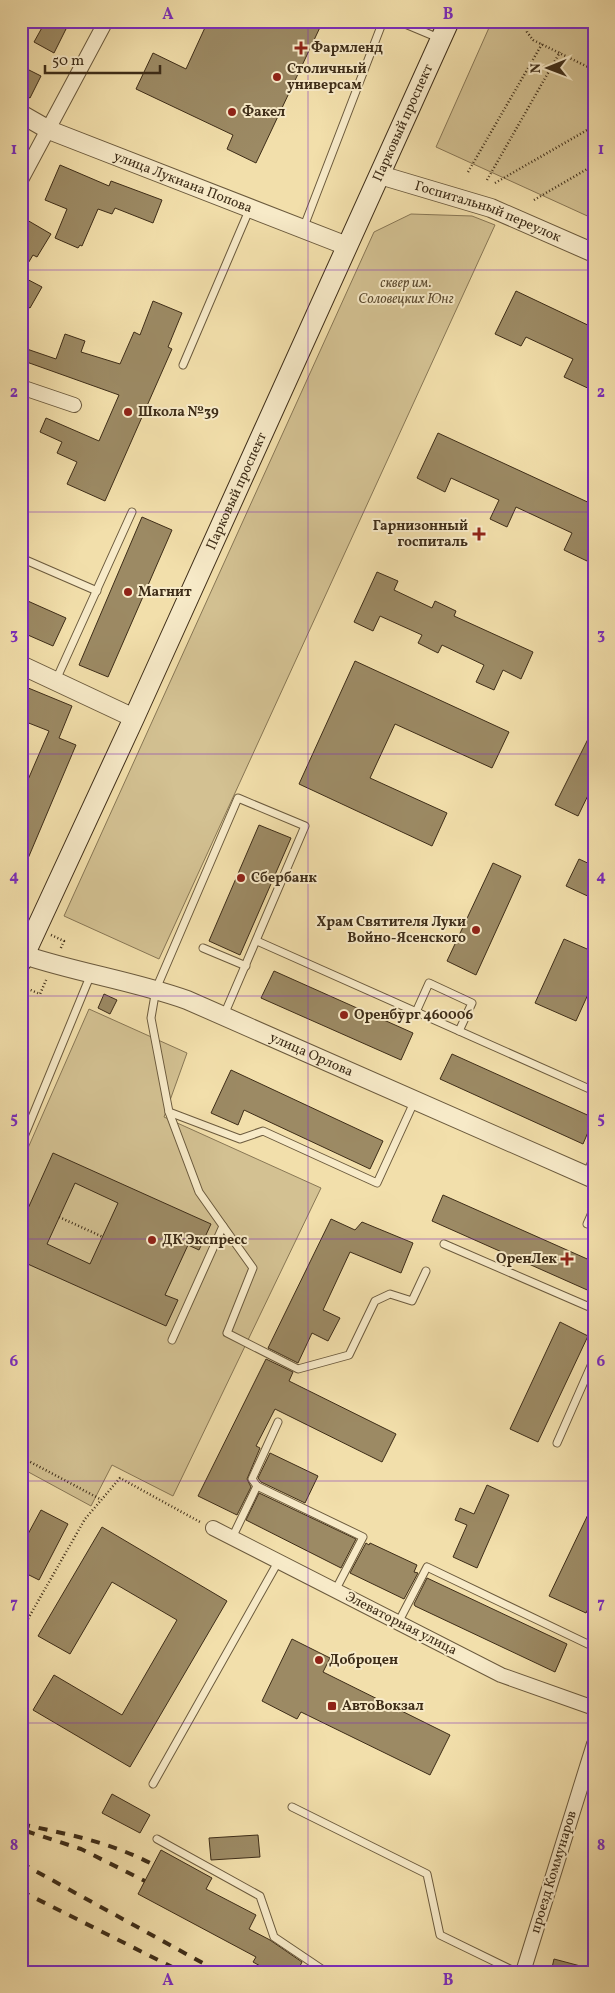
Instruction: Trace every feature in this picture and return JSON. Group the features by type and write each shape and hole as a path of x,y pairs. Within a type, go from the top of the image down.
{"main road":[{"name":"Парковый проспект","path":"22,957 134,718 445,30"}],"street":[{"path":"21,180 106,21"},
{"name":"улица Лукиана Попова","path":"21,114 49,130 347,246"},
{"name":"Госпитальный переулок","path":"380,175 491,208 594,253"},
{"path":"21,387 74,405"},
{"path":"21,665 134,718"},
{"name":"улица Орлова","path":"22,957 156,989 224,1015 590,1177"},
{"name":"Элеваторная улица","path":"212,1528 501,1675 594,1708"},
{"name":"проезд Коммунаров","path":"523,1972 594,1744"}],"lane":[{"path":"303,229 383,21"},
{"path":"398,21 445,30"},
{"path":"183,365 250,208"},
{"path":"56,681 132,512"},
{"path":"21,558 97,591"},
{"path":"224,1015 305,826 238,798 156,989 151,1018 169,1112 199,1192 253,1268 227,1333 298,1369 349,1355 375,1301 390,1294 412,1301 426,1271"},
{"path":"257,941 594,1091"},
{"path":"203,948 246,966"},
{"path":"21,1144 92,974"},
{"path":"416,1012 429,983 472,1003 459,1031"},
{"path":"169,1112 240,1139 263,1131 376,1183 415,1099"},
{"path":"590,1177 594,1157"},
{"path":"587,1224 594,1208"},
{"path":"172,1340 223,1226"},
{"path":"444,1244 594,1309"},
{"path":"557,1443 594,1359"},
{"path":"278,1422 252,1479 257,1486 363,1537 335,1591"},
{"path":"232,1538 257,1486"},
{"path":"153,1784 278,1562"},
{"path":"398,1623 427,1567 594,1647"},
{"path":"292,1807 427,1874 440,1935 516,1972"},
{"path":"157,1839 260,1896 274,1937 326,1972"}],"path":[{"path":"526,21 527,32 533,40 594,70"},
{"path":"580,21 594,28"},
{"path":"468,172 542,44"},
{"path":"487,180 560,52"},
{"path":"496,183 594,126"},
{"path":"589,128 594,136"},
{"path":"534,200 594,165"},
{"path":"21,986 40,994"},
{"path":"21,1200 30,1204"},
{"path":"59,1217 103,1237"},
{"path":"21,1457 100,1499"},
{"path":"21,1631 85,1520 100,1499 120,1478 212,1528"}],"green space":[{"path":"492,21 594,21 594,219 436,147"},
{"name":"сквер им. Соловецких Юнг","path":"411,214 472,216 495,225 159,959 64,916 374,232"},
{"path":"89,1009 187,1053 164,1117 321,1188 173,1496 112,1465 91,1506 21,1468 21,1164"}],"building":[{"name":"Факел","path":"208,21 323,21 256,163 227,149 233,135 136,89 153,53 186,69"},
{"path":"54,23 66,29 54,53 34,42 44,24 52,28"},
{"path":"21,66 41,76 30,98 21,93"},
{"path":"60,165 109,186 111,181 162,200 153,223 115,208 112,214 98,209 82,246 80,245 78,248 55,238 67,209 45,200"},
{"path":"27,220 51,234 37,257 33,255 21,275 21,231"},
{"path":"21,276 42,287 30,308 21,303"},
{"path":"516,291 594,328 594,391 564,377 573,359 526,337 521,346 495,334"},
{"path":"153,301 182,313 168,347 172,349 105,501 67,484 77,462 57,453 62,442 40,432 46,418 99,441 119,395 21,360 21,347 56,359 65,334 85,341 81,352 120,364 134,332 140,335"},
{"path":"438,433 594,505 594,546 587,561 564,550 572,533 516,507 507,527 490,519 499,500 451,478 445,492 417,478"},
{"path":"142,517 172,530 108,677 79,665"},
{"path":"377,572 398,581 394,590 432,608 435,601 456,611 454,616 533,652 521,679 503,670 494,690 476,682 484,665 442,645 438,653 418,643 422,635 380,616 373,631 354,622"},
{"path":"21,598 66,618 53,646 21,632"},
{"path":"355,661 509,732 492,768 395,724 370,778 447,813 432,846 299,784"},
{"path":"21,685 72,706 59,738 76,745 21,875 21,796 49,731 21,720"},
{"path":"594,727 594,783 578,816 555,805"},
{"path":"259,825 291,838 240,955 209,941"},
{"path":"579,859 594,866 594,899 566,886"},
{"path":"493,863 521,876 476,975 447,961"},
{"path":"564,939 594,952 594,981 576,1021 535,1003"},
{"path":"274,971 413,1033 401,1060 261,998"},
{"path":"104,994 117,1000 110,1014 98,1008"},
{"path":"452,1054 594,1118 583,1144 440,1079"},
{"path":"231,1070 383,1141 370,1169 244,1110 238,1125 211,1113"},
{"name":"ДК Экспресс","path":"53,1153 211,1224 199,1250 188,1245 165,1295 178,1300 166,1326 21,1261 21,1224","holes":["75,1183 118,1203 90,1264 47,1244"]},
{"path":"443,1195 594,1262 594,1293 432,1221"},
{"path":"331,1219 355,1230 362,1222 413,1243 401,1273 350,1252 323,1310 340,1318 328,1341 312,1333 298,1363 268,1348"},
{"path":"560,1322 588,1336 538,1442 510,1429"},
{"path":"266,1359 293,1372 289,1381 396,1434 382,1462 275,1409 256,1446 260,1448 247,1479 251,1487 237,1515 198,1496"},
{"path":"270,1453 318,1476 305,1503 261,1482 258,1478"},
{"path":"487,1485 509,1495 477,1568 453,1557 467,1525 455,1520 460,1508 474,1514"},
{"path":"259,1493 356,1539 341,1568 246,1520"},
{"path":"594,1502 594,1597 586,1613 549,1596"},
{"path":"41,1510 68,1524 39,1580 21,1571 21,1547"},
{"path":"102,1527 227,1601 130,1767 33,1710 54,1675 122,1715 177,1620 112,1582 70,1654 38,1636"},
{"path":"366,1543 369,1545 370,1543 417,1565 414,1572 418,1573 404,1599 350,1573"},
{"path":"427,1578 567,1644 555,1672 415,1606 414,1604"},
{"name":"АвтоВокзал","path":"292,1639 330,1658 323,1672 450,1735 430,1775 301,1712 297,1719 262,1701"},
{"path":"112,1794 150,1815 140,1833 102,1813"},
{"path":"258,1835 260,1857 211,1860 209,1838"},
{"path":"161,1850 212,1878 206,1889 256,1915 249,1929 270,1940 302,1962 297,1972 271,1972 253,1962 256,1957 138,1894"},
{"path":"554,1959 588,1968 588,1972 551,1972"}],"railway":[{"path":"21,1824 105,1844 154,1865"},
{"path":"26,1831 81,1849 145,1881"},
{"path":"21,1863 219,1972"},
{"path":"21,1891 182,1972"}],"place":[{"name":"Фармленд","path":"301,48"},
{"name":"Столичный универсам","path":"277,77"},
{"name":"Факел","path":"232,112"},
{"name":"Школа №39","path":"128,412"},
{"name":"Гарнизонный госпиталь","path":"479,534"},
{"name":"Магнит","path":"128,592"},
{"name":"Сбербанк","path":"241,878"},
{"name":"Храм Святителя Луки Войно-Ясенского","path":"476,930"},
{"name":"Оренбург 460006","path":"344,1015"},
{"name":"ДК Экспресс","path":"152,1240"},
{"name":"ОренЛек","path":"567,1259"},
{"name":"Доброцен","path":"319,1660"},
{"name":"АвтоВокзал","path":"332,1706"}]}
